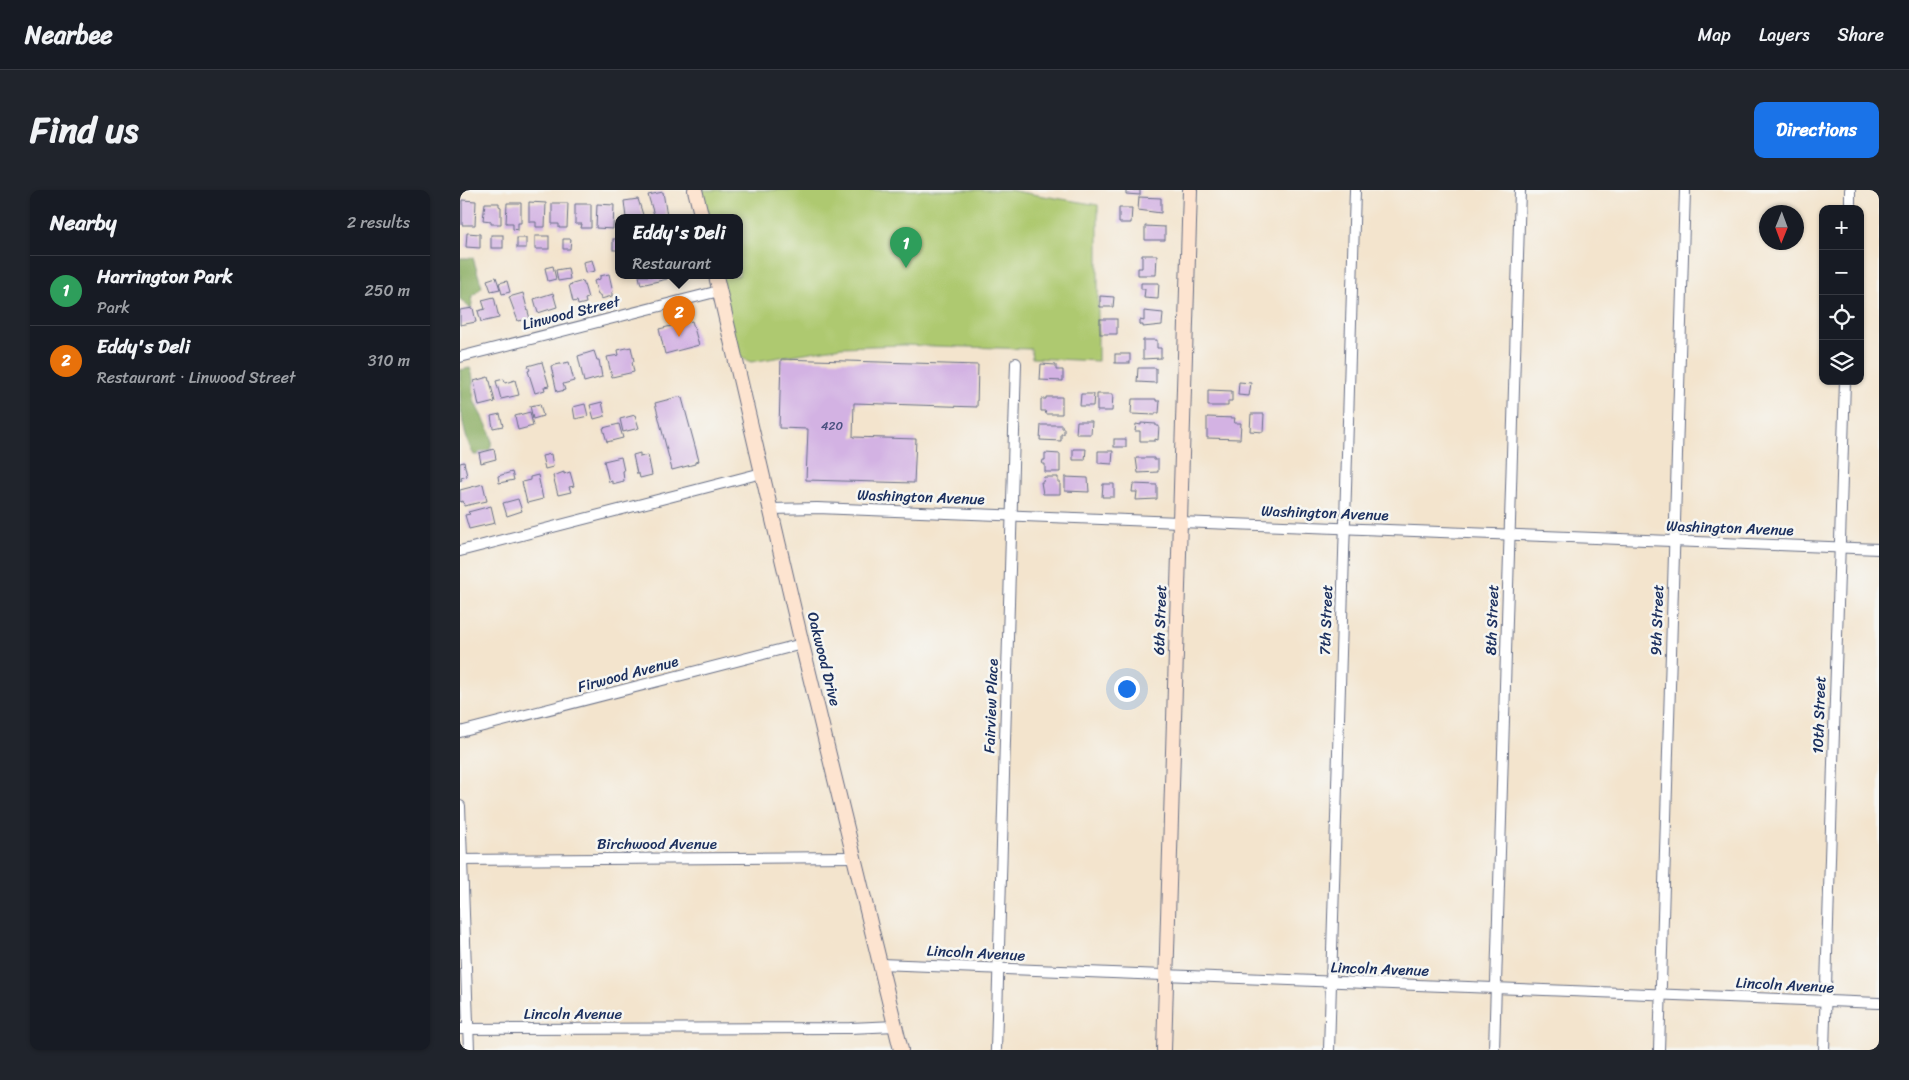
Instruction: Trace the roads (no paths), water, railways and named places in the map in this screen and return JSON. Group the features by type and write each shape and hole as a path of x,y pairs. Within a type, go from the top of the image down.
{"street":[{"path":"695,190 701,214"},
{"name":"6th Street","path":"1164,1050 1190,190"},
{"name":"7th Street","path":"1329,1050 1355,190"},
{"name":"8th Street","path":"1494,1050 1520,190"},
{"name":"9th Street","path":"1659,1050 1685,190"},
{"path":"1850,190 1850,205"},
{"name":"Oakwood Drive","path":"717,279 802,644 901,1050"},
{"name":"Linwood Street","path":"460,357 719,291"},
{"name":"Fairview Place","path":"996,1050 1016,363"},
{"name":"10th Street","path":"1824,1050 1845,385"},
{"path":"460,551 762,473"},
{"name":"Washington Avenue","path":"771,509 817,508 1344,530 1879,549"},
{"name":"Firwood Avenue","path":"460,732 802,644"},
{"path":"460,806 464,1029 469,1050"},
{"name":"Birchwood Avenue","path":"461,860 854,857"},
{"name":"Lincoln Avenue","path":"880,964 1879,1003"},
{"name":"Lincoln Avenue","path":"464,1029 850,1028 896,1026"}],"place":[{"name":"Harrington Park","path":"906,268"},
{"name":"Eddy's Deli","path":"679,337"}]}
